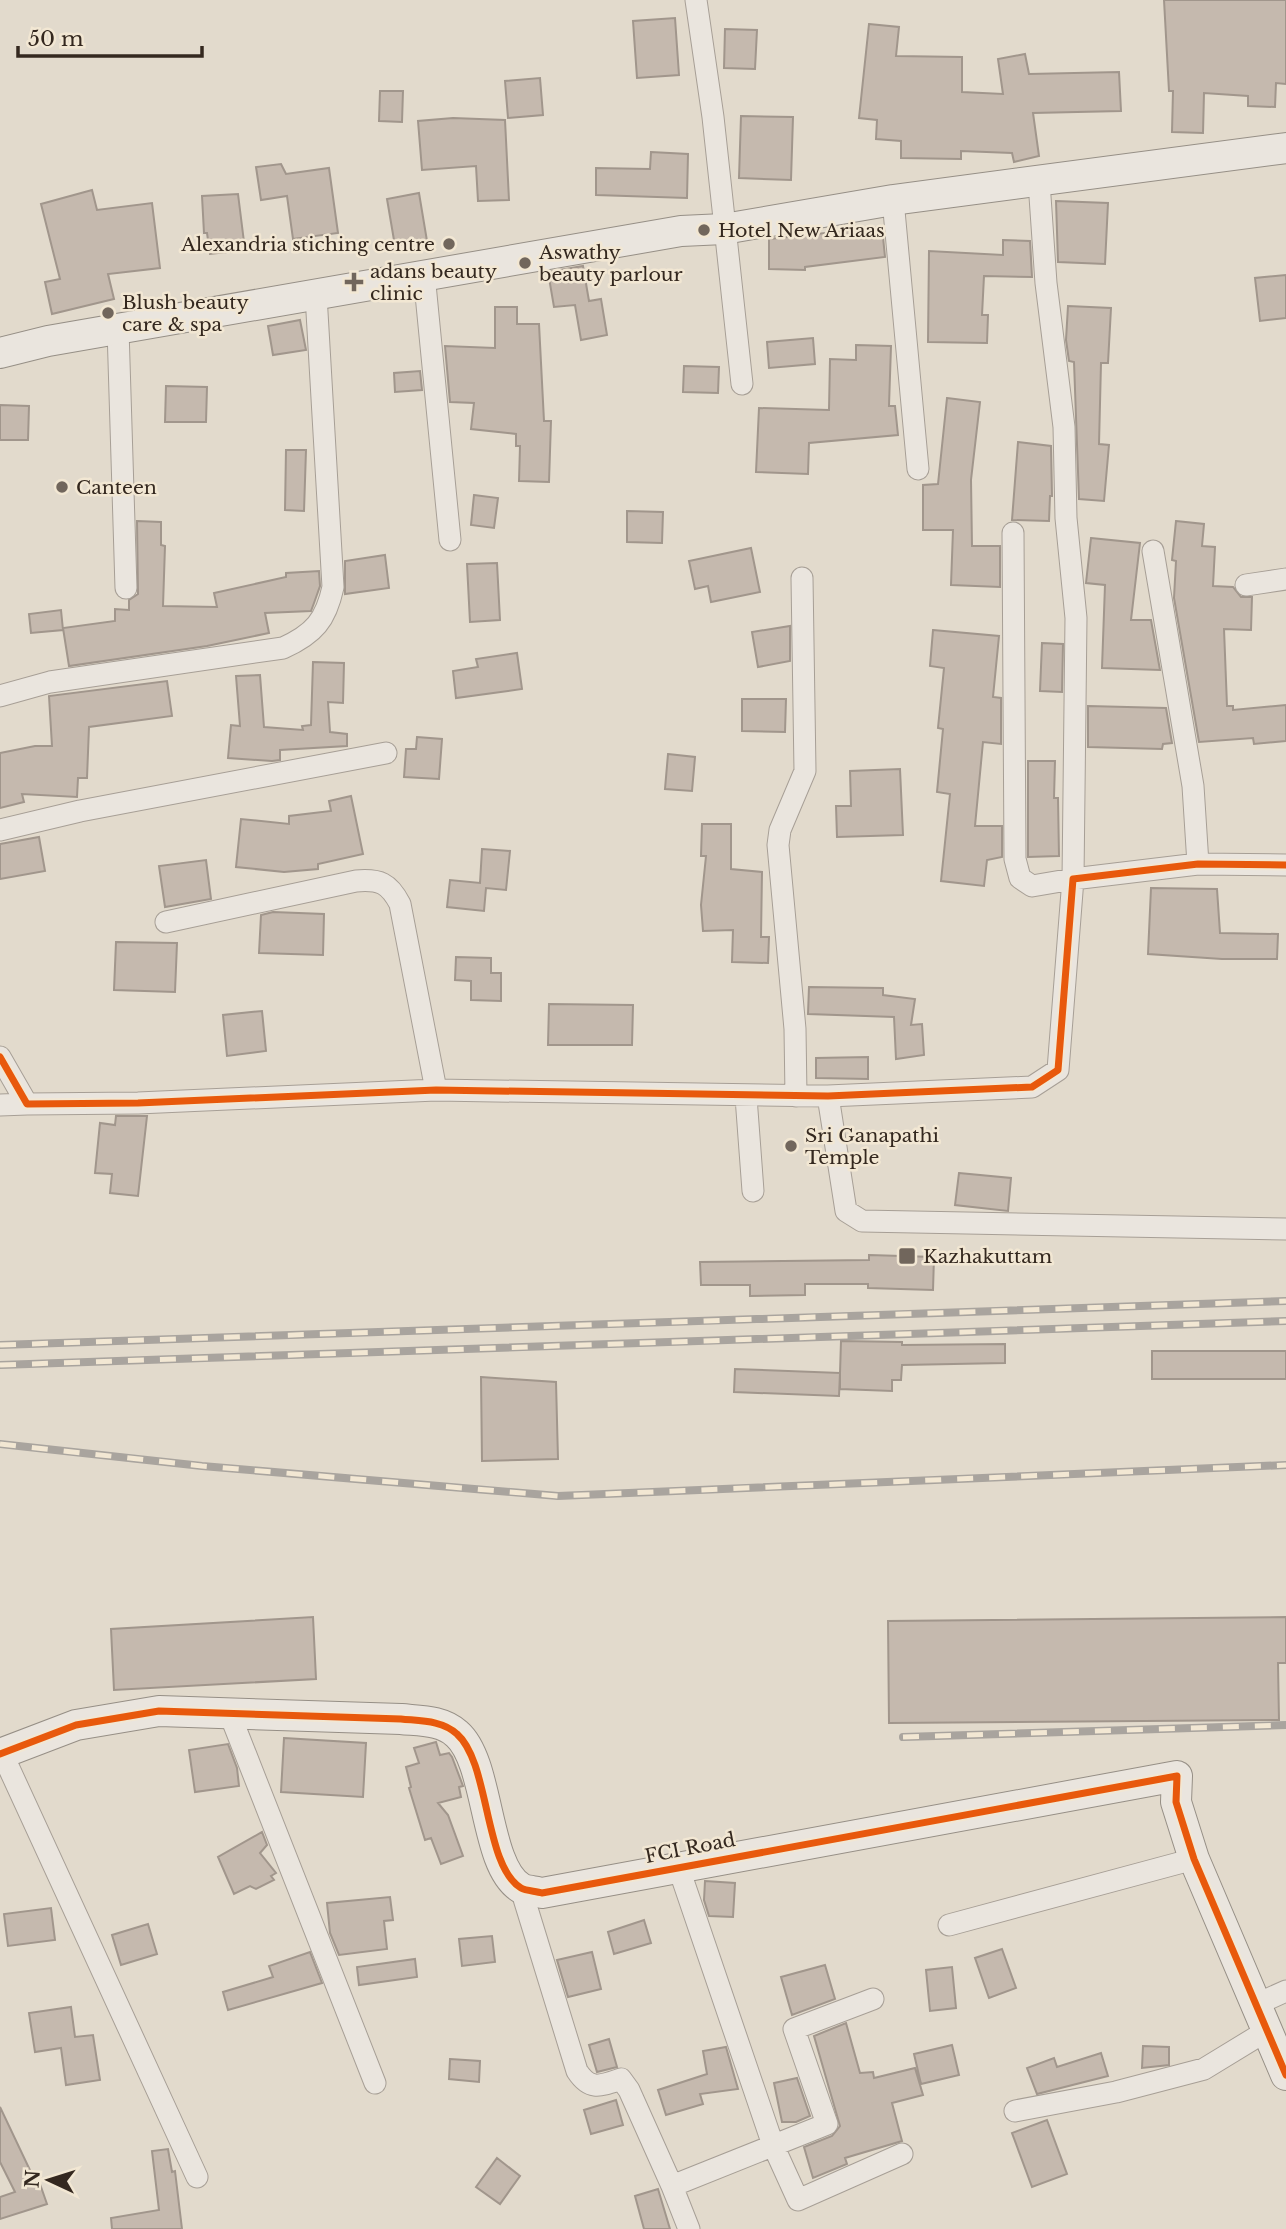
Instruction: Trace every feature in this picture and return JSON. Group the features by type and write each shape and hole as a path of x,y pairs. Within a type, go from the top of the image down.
{"street":[{"path":"696,0 713,117 742,384"},
{"path":"0,353 424,274 681,231 724,229 893,200 1286,148"},
{"path":"0,1105 138,1103 436,1090 746,1097 828,1096 1032,1087 1058,1070 1073,879 1076,618 1066,518 1064,427 1046,283 1039,182"},
{"path":"893,200 918,469"},
{"path":"424,274 450,540"},
{"path":"0,696 50,682 283,648 301,640 328,612 334,587 316,295"},
{"path":"118,329 126,588"},
{"path":"1013,533 1016,870 1024,883 1032,886 1198,864 1286,865"},
{"path":"1153,551 1193,786 1198,864"},
{"path":"796,1096 795,1029 778,845 780,830 806,771 802,578"},
{"path":"1246,586 1286,579"},
{"path":"0,830 80,811 386,753"},
{"path":"166,922 356,881 383,882 392,889 400,904 436,1090"},
{"path":"0,1057 27,1104"},
{"path":"828,1096 846,1211 862,1221 1286,1230"},
{"path":"746,1097 753,1191"},
{"path":"197,2177 1,1754 76,1725 159,1711 401,1718 439,1723 459,1735 476,1768 498,1853 507,1873 521,1889 577,2071 585,2084 596,2088 621,2079 629,2090 689,2229"},
{"path":"229,1712 375,2083"},
{"name":"FCI Road","path":"521,1889 542,1893 1177,1776 1175,1802 1194,1859 1286,2075"},
{"path":"949,1925 1194,1859"},
{"path":"678,1866 773,2145 798,2200 902,2154"},
{"path":"1015,2111 1116,2092 1204,2068 1263,2017 1286,1991"},
{"path":"672,2186 827,2124 794,2029 873,1999"}],"building":[{"path":"1164,0 1286,0 1286,84 1276,83 1275,107 1248,106 1248,96 1204,93 1203,133 1172,132 1173,91 1169,91"},
{"path":"675,18 679,75 637,78 633,21"},
{"path":"869,24 899,27 896,56 962,57 962,92 1003,94 998,59 1025,54 1029,74 1119,72 1121,111 1033,113 1039,156 1014,162 1012,153 961,151 961,159 901,158 901,141 876,139 877,120 859,118"},
{"path":"725,29 757,30 755,69 724,68"},
{"path":"540,78 543,115 508,118 505,81"},
{"path":"380,91 403,91 402,122 379,121"},
{"path":"741,116 793,117 791,180 739,178"},
{"path":"453,118 505,120 509,200 478,201 476,166 422,170 418,121"},
{"path":"651,152 688,154 687,198 596,195 596,168 650,169"},
{"path":"281,164 286,174 329,168 338,233 293,239 287,196 261,200 256,167"},
{"path":"92,190 97,210 152,203 160,268 108,274 114,299 52,314 45,282 60,279 41,204"},
{"path":"419,193 427,241 395,246 387,199"},
{"path":"238,194 245,250 210,254 207,233 204,233 202,196"},
{"path":"1056,201 1108,203 1105,264 1058,262"},
{"path":"882,227 885,257 805,267 805,270 769,269 769,239"},
{"path":"1003,240 1030,241 1032,277 984,276 982,315 988,315 987,343 928,342 929,251 1003,255"},
{"path":"583,266 589,301 601,299 607,335 581,340 575,305 554,307 548,272"},
{"path":"1286,275 1286,318 1260,321 1255,278"},
{"path":"1068,306 1111,308 1108,363 1101,363 1099,444 1109,445 1104,501 1079,499 1074,362 1069,361 1066,340"},
{"path":"495,307 517,307 517,324 539,324 544,421 551,421 549,482 519,481 520,446 516,446 516,434 471,429 474,403 450,402 445,346 495,348"},
{"path":"300,320 306,350 273,355 268,326"},
{"path":"813,338 815,364 769,368 767,342"},
{"path":"856,345 891,346 889,406 895,406 898,435 809,443 808,474 756,472 759,408 829,410 830,359 856,360"},
{"path":"684,366 719,367 718,393 683,392"},
{"path":"420,371 422,390 395,392 394,373"},
{"path":"166,386 207,387 206,422 165,422"},
{"path":"947,398 980,402 971,480 972,546 1000,546 1000,587 951,585 953,530 923,530 923,485 938,484"},
{"path":"0,405 29,406 28,440 0,440"},
{"path":"1018,442 1051,446 1052,496 1049,521 1012,520"},
{"path":"286,450 306,450 304,511 285,510"},
{"path":"474,495 498,498 494,528 471,525"},
{"path":"627,511 663,512 662,543 627,542"},
{"path":"137,521 161,522 161,545 165,546 163,606 217,607 214,593 286,577 286,573 319,571 320,586 311,611 265,613 269,633 207,646 69,666 63,628 115,621 115,609 129,610 129,600 138,594"},
{"path":"1176,521 1204,524 1202,546 1215,547 1213,586 1233,587 1241,597 1252,597 1251,630 1224,629 1227,706 1233,706 1233,710 1286,705 1286,741 1254,744 1253,738 1199,742 1174,598 1176,561 1172,560"},
{"path":"1091,538 1140,543 1131,620 1151,620 1160,670 1102,668 1105,585 1086,583"},
{"path":"751,548 760,592 711,602 708,586 695,589 689,561"},
{"path":"385,555 389,588 345,594 345,561"},
{"path":"497,563 500,620 470,622 467,564"},
{"path":"61,610 63,630 31,633 29,614"},
{"path":"790,626 790,661 758,667 752,632"},
{"path":"933,630 999,636 993,697 1001,698 1001,744 983,742 975,826 1002,826 1002,857 987,860 984,886 941,881 950,794 937,792 943,729 938,728 944,668 930,666"},
{"path":"1042,643 1063,644 1062,692 1040,691"},
{"path":"517,653 522,689 456,698 453,671 478,667 476,659"},
{"path":"313,662 344,663 343,703 328,702 330,732 347,734 347,746 280,750 280,760 272,761 228,758 231,725 240,726 236,676 260,675 264,727 303,730 302,726 311,725"},
{"path":"167,681 172,716 89,727 87,778 78,778 77,797 22,794 24,802 0,808 0,753 35,746 52,746 49,696"},
{"path":"742,699 786,699 785,732 742,731"},
{"path":"1088,706 1166,708 1172,743 1163,744 1162,749 1088,747"},
{"path":"417,737 442,739 439,779 404,777 406,749 416,749"},
{"path":"668,754 695,757 692,791 665,789"},
{"path":"1028,761 1055,761 1054,798 1058,798 1059,856 1028,857"},
{"path":"900,769 903,835 837,837 836,806 851,806 850,771"},
{"path":"351,796 363,854 318,864 318,869 284,872 236,867 241,819 289,824 289,816 331,811 329,801"},
{"path":"702,824 731,824 731,869 762,872 761,937 769,937 768,963 732,962 733,930 703,931 701,905 706,856 701,856"},
{"path":"39,837 45,871 0,879 0,844"},
{"path":"482,849 510,851 506,890 486,888 484,911 447,907 450,880 480,883"},
{"path":"206,860 211,899 165,907 159,866"},
{"path":"1151,888 1217,889 1220,933 1278,934 1277,959 1222,959 1148,954"},
{"path":"273,912 324,914 323,955 259,953 261,915"},
{"path":"116,942 177,943 175,992 114,990"},
{"path":"456,957 491,958 491,973 501,973 501,1001 471,1000 471,981 455,980"},
{"path":"809,987 883,988 883,995 915,999 911,1025 922,1024 924,1055 896,1059 894,1017 808,1014"},
{"path":"549,1004 633,1005 632,1045 548,1045"},
{"path":"262,1011 266,1051 227,1056 223,1015"},
{"path":"868,1057 868,1079 816,1078 816,1058"},
{"path":"116,1116 147,1116 138,1196 110,1193 112,1174 95,1173 100,1123 115,1125"},
{"path":"959,1173 1011,1178 1008,1211 955,1205"},
{"path":"869,1255 934,1257 933,1290 868,1288 868,1284 805,1284 805,1295 750,1296 750,1285 701,1285 700,1262 869,1260"},
{"path":"841,1341 902,1342 902,1345 1005,1344 1005,1363 902,1365 901,1380 892,1380 892,1391 840,1389"},
{"path":"1152,1351 1286,1351 1286,1379 1152,1379"},
{"path":"735,1369 840,1373 839,1396 734,1392"},
{"path":"481,1377 556,1382 558,1459 482,1461"},
{"path":"313,1617 316,1679 114,1690 111,1629"},
{"path":"1286,1617 1286,1663 1278,1663 1279,1720 889,1723 888,1621"},
{"path":"284,1738 366,1743 363,1797 281,1792"},
{"path":"436,1742 440,1755 449,1753 452,1757 463,1786 459,1787 461,1797 438,1803 448,1815 463,1856 441,1864 431,1838 425,1840 409,1788 411,1787 406,1767 419,1763 414,1748"},
{"path":"228,1744 237,1768 239,1786 195,1792 189,1750"},
{"path":"262,1832 267,1845 260,1853 276,1873 271,1876 274,1880 256,1889 250,1886 234,1894 218,1857"},
{"path":"705,1881 735,1883 733,1917 709,1916 704,1900"},
{"path":"390,1897 393,1920 384,1921 387,1949 339,1955 330,1933 327,1903"},
{"path":"51,1908 55,1940 8,1946 4,1914"},
{"path":"644,1920 651,1943 614,1954 608,1932"},
{"path":"148,1924 157,1954 121,1965 112,1935"},
{"path":"492,1936 495,1962 462,1966 459,1939"},
{"path":"1002,1949 1016,1988 989,1998 975,1958"},
{"path":"310,1952 322,1983 228,2010 223,1992 273,1977 269,1966"},
{"path":"592,1952 601,1989 568,1997 557,1960"},
{"path":"415,1959 417,1977 359,1985 357,1967"},
{"path":"825,1965 835,1999 792,2015 781,1977"},
{"path":"952,1967 956,2008 930,2011 926,1970"},
{"path":"71,2007 75,2037 93,2035 100,2080 66,2085 61,2048 35,2052 29,2013"},
{"path":"846,2023 860,2073 873,2072 874,2078 915,2068 923,2095 892,2103 902,2141 845,2158 847,2164 813,2178 804,2147 832,2136 840,2126 814,2036"},
{"path":"609,2039 617,2067 597,2072 589,2045"},
{"path":"952,2045 959,2075 921,2084 914,2054"},
{"path":"1143,2046 1169,2047 1169,2065 1142,2068"},
{"path":"726,2047 738,2089 700,2094 703,2104 666,2115 658,2090 707,2074 703,2051"},
{"path":"1101,2053 1108,2076 1037,2094 1027,2068 1054,2058 1057,2067"},
{"path":"450,2059 480,2061 479,2082 449,2079"},
{"path":"797,2078 810,2116 796,2122 782,2122 774,2083"},
{"path":"616,2100 623,2125 591,2134 584,2110"},
{"path":"0,2107 37,2185 40,2184 47,2204 0,2219 0,2197 15,2192 0,2162"},
{"path":"1047,2120 1067,2174 1032,2187 1012,2133"},
{"path":"168,2149 172,2172 175,2171 182,2229 112,2229 111,2218 159,2210 152,2151"},
{"path":"497,2158 520,2176 500,2204 476,2187"},
{"path":"658,2189 670,2229 644,2229 635,2196"}],"railway":[{"path":"0,1345 1286,1301"},
{"path":"0,1365 1286,1321"},
{"path":"0,1444 202,1466 558,1496 1286,1465"},
{"path":"903,1737 1286,1725"}],"cycle path":[{"path":"0,1057 27,1104 138,1103 436,1090 828,1096 1032,1087 1058,1070 1073,879 1198,864 1286,865"},
{"path":"0,1754 76,1725 159,1711 401,1719 438,1724 451,1729 468,1748 476,1767 500,1859 509,1876 521,1888 542,1893 1177,1776 1176,1802 1194,1859 1286,2075"}],"place":[{"name":"Hotel New Ariaas","path":"704,230"},
{"name":"Alexandria stiching centre","path":"449,244"},
{"name":"Aswathy beauty parlour","path":"525,263"},
{"name":"adans beauty clinic","path":"354,282"},
{"name":"Blush beauty care & spa","path":"108,313"},
{"name":"Canteen","path":"62,487"},
{"name":"Sri Ganapathi Temple","path":"791,1146"},
{"name":"Kazhakuttam","path":"907,1256"}]}
